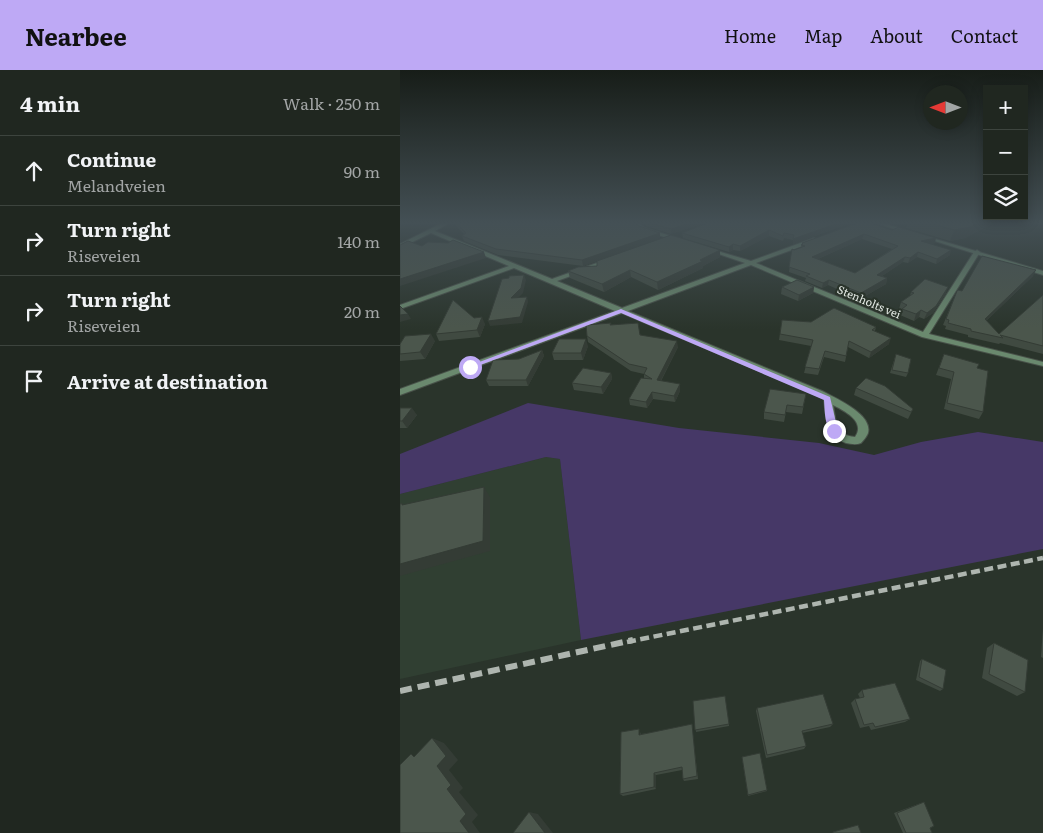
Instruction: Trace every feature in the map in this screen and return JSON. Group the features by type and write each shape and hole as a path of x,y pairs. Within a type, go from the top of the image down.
{"street":[{"path":"494,258 828,398 845,407 857,416 863,424 863,436 858,441 849,441 841,438 834,431 831,423 828,398"},
{"path":"552,281 616,258"},
{"name":"Stenholts vei","path":"735,258 925,335 1043,364"},
{"path":"400,392 766,258"},
{"path":"925,335 973,258"},
{"path":"995,258 1043,273"},
{"path":"400,307 514,266"}],"shaded area":[{"path":"528,403 679,428 819,443 874,455 921,442 978,432 1043,442 1043,549 581,640 560,459 546,457 400,494 400,454"},
{"path":"546,457 560,459 581,640 400,679 400,494"}],"building":[{"path":"400,258 467,258 400,279"},
{"path":"563,258 589,258 582,260"},
{"path":"607,258 705,258 700,260 703,261 657,282 630,270 602,284 568,271 578,267 597,266 597,261"},
{"path":"791,258 814,258 855,273 880,258 904,258 877,275 887,278 861,293 829,280 823,283 806,276 810,274 789,267"},
{"path":"981,258 988,258 1036,270 985,319 999,334 1043,295 1043,346 1000,335 1003,338 971,331 971,329 948,323 949,320 946,319 957,291 962,291"},
{"path":"524,275 521,288 511,298 527,297 520,317 488,321 502,279 509,278 509,276"},
{"path":"925,279 948,287 936,306 927,313 921,310 916,314 902,309 907,305 901,302 914,293 911,292"},
{"path":"797,280 814,287 799,295 782,287"},
{"path":"453,300 474,318 482,317 477,330 436,334"},
{"path":"400,306 408,314 400,315"},
{"path":"834,308 876,327 872,330 891,338 871,352 849,341 846,356 825,351 819,369 805,367 813,340 780,334 782,320 811,322"},
{"path":"611,323 610,325 638,323 640,335 677,341 657,380 680,384 674,396 652,392 646,402 629,399 641,378 652,379 644,374 647,368 629,364 587,336 586,325"},
{"path":"431,334 420,352 400,354 400,344 405,336"},
{"path":"559,339 586,339 581,353 552,353"},
{"path":"542,350 526,380 486,380 493,360 519,359"},
{"path":"896,354 911,359 908,373 892,370"},
{"path":"944,354 979,364 977,368 988,371 983,412 947,403 954,372 939,368"},
{"path":"583,368 611,373 601,387 572,383"},
{"path":"866,378 885,386 913,409 911,412 856,388"},
{"path":"770,389 806,394 803,407 787,405 785,415 764,412"},
{"path":"400,408 412,408 402,421 400,421"},
{"path":"484,487 483,541 400,564 400,504"},
{"path":"994,643 1028,660 1025,692 989,674"},
{"path":"922,659 946,670 943,689 919,677"},
{"path":"895,683 910,719 875,727 873,723 864,725 855,699 864,697 862,690"},
{"path":"823,694 833,724 802,731 806,746 767,755 757,708"},
{"path":"725,696 729,724 695,730 693,701"},
{"path":"692,724 697,776 683,779 682,767 654,773 654,787 620,794 621,732 639,729 639,735"},
{"path":"432,738 446,756 437,766 451,785 447,789 466,814 460,821 469,833 400,833 400,765 411,754 414,757"},
{"path":"760,753 767,790 748,795 742,757"},
{"path":"924,802 934,826 930,828 932,833 906,833 897,813"},
{"path":"529,812 545,833 513,833"},
{"path":"858,825 861,833 833,833 833,832"}],"railway":[{"path":"627,642 1043,558"},
{"path":"400,691 633,640"}],"route":[{"path":"470,367 621,311 828,398 831,423 834,431"}]}
